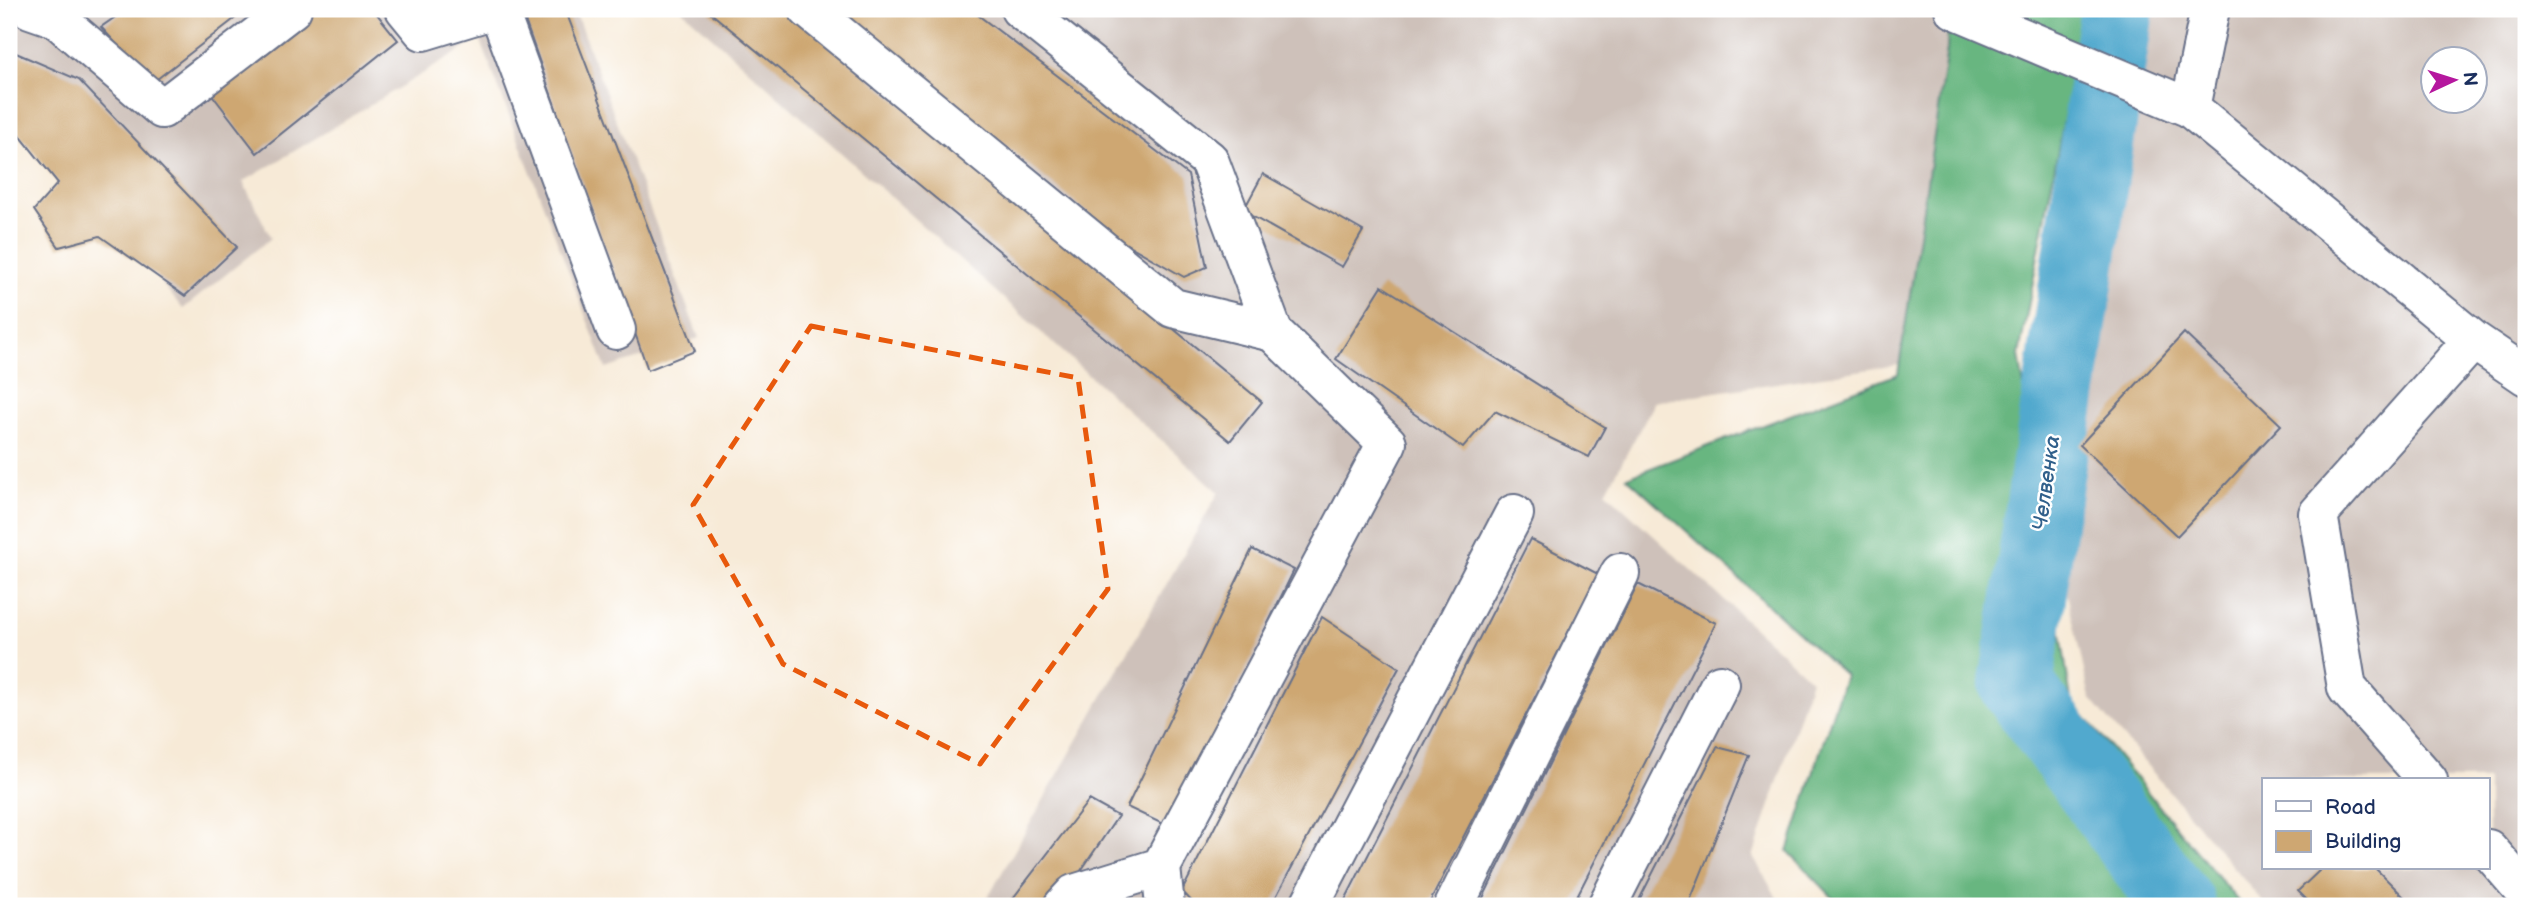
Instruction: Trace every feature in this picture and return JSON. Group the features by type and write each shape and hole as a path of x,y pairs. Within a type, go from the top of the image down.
{"lane":[{"path":"53,11 162,109 292,9"},
{"path":"405,9 423,31 497,9 616,330"},
{"path":"808,9 1173,308 1273,332"},
{"path":"1020,9 1209,160 1273,332 1387,443 1161,867 1165,906"},
{"path":"1954,9 2190,108 2473,340 2526,376"},
{"path":"2190,108 2210,9"},
{"path":"2426,778 2347,688 2318,514 2473,340"},
{"path":"1309,906 1514,514"},
{"path":"1454,906 1620,573"},
{"path":"1607,906 1720,684"},
{"path":"2490,851 2526,893"},
{"path":"1063,906 1074,894 1161,867"}],"highlighted area":[{"path":"811,326 1078,378 1108,589 980,764 783,664 693,505"}],"shaded area":[{"path":"9,9 574,9 699,338 606,369 480,39 243,182 271,238 183,309 9,98"},
{"path":"681,9 2062,9 2019,347 1655,401 1606,492 1811,680 1753,857 1782,906 983,906 1219,492"},
{"path":"2131,9 2526,9 2526,906 2266,906 2090,698 2061,566 2092,223"}],"green space":[{"path":"1949,9 2085,9 2019,355 2071,700 2242,906 1841,906 1788,851 1845,675 1627,477 1898,374 1947,50"}],"building":[{"path":"127,9 247,9 152,83 101,27"},
{"path":"314,9 373,9 398,40 257,153 210,92"},
{"path":"521,9 565,9 695,351 648,370"},
{"path":"706,9 786,9 1262,402 1230,441"},
{"path":"838,9 970,9 1188,175 1207,267 1184,277 1125,243"},
{"path":"9,50 79,80 237,247 185,296 100,236 59,247 34,210 58,183 9,122"},
{"path":"1263,174 1363,231 1342,267 1243,211"},
{"path":"1382,286 1605,427 1589,457 1495,411 1463,448 1336,359"},
{"path":"2184,333 2281,425 2177,536 2080,445"},
{"path":"1530,539 1598,574 1428,906 1342,906"},
{"path":"1252,549 1294,570 1169,827 1127,807"},
{"path":"1638,584 1716,623 1572,906 1479,906"},
{"path":"1322,617 1399,668 1271,906 1196,906 1182,891"},
{"path":"1717,747 1749,755 1690,901 1697,906 1636,906"},
{"path":"1089,800 1118,816 1057,906 1007,906"},
{"path":"2320,870 2377,870 2413,906 2313,906 2298,891"}],"waterway":[{"name":"Челвенка","path":"2117,9 2016,684 2179,906"}]}
